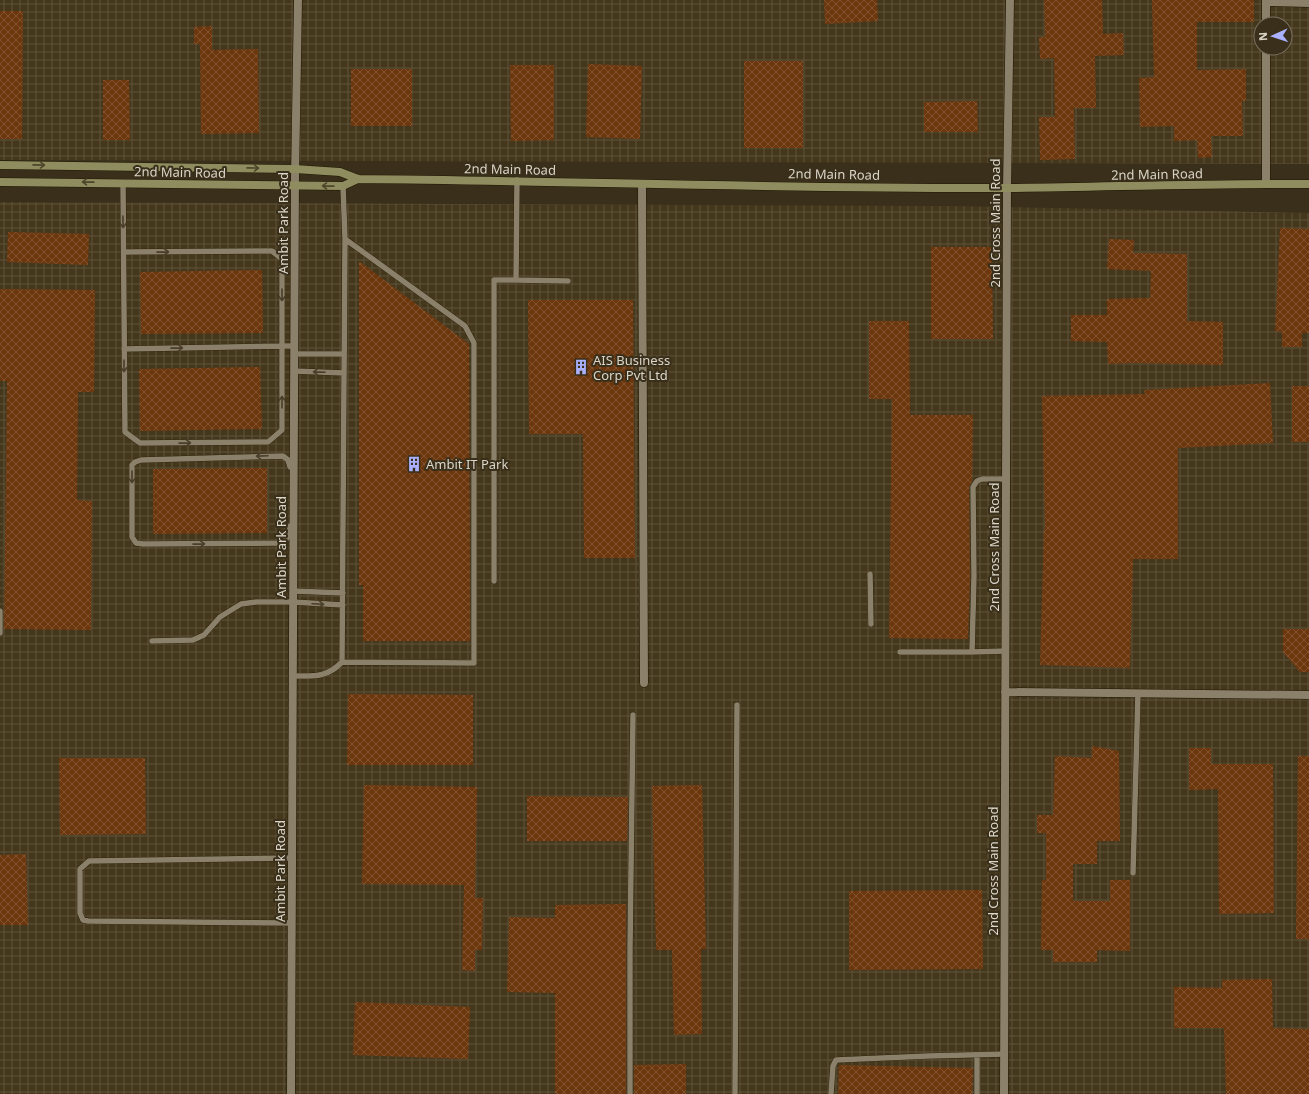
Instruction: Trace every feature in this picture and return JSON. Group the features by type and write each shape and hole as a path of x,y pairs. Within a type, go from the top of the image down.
{"main road":[{"name":"2nd Main Road","path":"0,165 295,169 340,172 358,178 517,180 642,185 1007,188 1309,184"},
{"name":"2nd Main Road","path":"0,182 343,186 358,178"}],"street":[{"name":"Ambit Park Road","path":"291,1094 293,676 292,467 298,0"},
{"name":"2nd Cross Main Road","path":"1004,1094 1007,188 1010,0"},
{"path":"1266,16 1266,1 1309,3"},
{"path":"1266,56 1266,184"},
{"path":"642,185 644,683"},
{"path":"1005,692 1309,695"}],"lane":[{"path":"516,280 517,180"},
{"path":"123,183 125,432 140,443 268,442 282,430 282,259 272,251 124,252"},
{"path":"293,676 321,676 335,670 342,662 345,239 343,186"},
{"path":"342,662 474,663 474,343 465,326 345,239"},
{"path":"494,581 494,280 568,281"},
{"path":"124,349 282,346 294,350 344,354"},
{"path":"294,371 344,372"},
{"path":"292,467 288,460 283,456 141,460 135,462 132,465 132,537 136,543 143,544 283,543 290,532 292,514"},
{"path":"972,652 974,576 973,487 977,481 982,479 1006,479"},
{"path":"870,574 871,624"},
{"path":"293,591 343,593"},
{"path":"152,641 193,640 204,635 220,617 241,604 256,602 293,602 343,605"},
{"path":"0,611 0,633"},
{"path":"900,652 1005,651"},
{"path":"1133,873 1138,693"},
{"path":"734,1094 737,705"},
{"path":"630,1094 633,715"},
{"path":"292,858 89,861 80,869 80,914 83,920 88,921 292,923"},
{"path":"831,1094 833,1066 836,1060 1004,1054"},
{"path":"977,1055 977,1094"}],"shaded area":[{"path":"0,0 1309,0 1309,164 0,160"},
{"path":"0,202 952,206 1309,213 1309,1094 0,1094"}],"building":[{"path":"824,0 877,0 878,21 825,24"},
{"path":"1044,0 1102,0 1103,34 1123,33 1124,55 1095,56 1096,108 1074,108 1075,159 1040,160 1039,117 1055,117 1054,58 1040,59 1039,37 1045,37"},
{"path":"1152,0 1254,0 1253,22 1197,22 1197,70 1246,69 1246,101 1242,101 1243,136 1211,136 1212,157 1198,158 1197,140 1174,141 1174,126 1140,127 1139,78 1154,77"},
{"path":"0,11 23,11 22,139 0,139"},
{"path":"212,26 212,50 258,49 259,133 201,134 200,44 194,44 194,27"},
{"path":"744,61 803,61 803,148 744,148"},
{"path":"588,64 642,66 640,139 586,137"},
{"path":"510,65 554,65 554,140 511,141"},
{"path":"351,69 412,69 412,126 351,126"},
{"path":"103,80 129,80 130,140 103,140"},
{"path":"977,101 978,132 924,132 924,102"},
{"path":"1280,228 1309,229 1309,333 1302,333 1302,347 1282,347 1282,332 1275,331"},
{"path":"8,232 89,234 88,265 7,262"},
{"path":"1109,239 1134,240 1133,253 1187,254 1187,321 1223,322 1223,365 1132,363 1108,364 1107,342 1071,341 1071,315 1107,315 1107,299 1150,298 1151,271 1107,269"},
{"path":"931,247 992,247 993,339 931,339"},
{"name":"Ambit IT Park","path":"359,261 469,344 470,641 363,641 363,585 359,585"},
{"path":"262,270 263,333 141,334 140,272"},
{"path":"0,289 95,290 94,392 78,392 77,500 92,501 91,630 4,629 7,381 0,381"},
{"name":"AIS Business Corp Pvt Ltd","path":"528,300 633,300 635,558 584,558 583,434 529,434"},
{"path":"869,321 909,321 910,415 973,415 972,481 969,487 970,576 968,639 889,638 892,399 869,399"},
{"path":"260,367 262,429 140,431 139,369"},
{"path":"1270,383 1273,443 1178,448 1178,559 1133,559 1130,668 1040,665 1045,529 1042,396 1145,394 1144,390"},
{"path":"1292,386 1309,386 1309,442 1292,442"},
{"path":"267,468 267,533 153,534 153,469"},
{"path":"1283,629 1309,629 1309,672 1300,672 1283,652"},
{"path":"348,694 473,695 473,765 347,765"},
{"path":"1092,746 1119,751 1120,841 1097,841 1097,864 1073,864 1073,901 1110,901 1110,880 1130,880 1130,951 1097,950 1097,962 1053,962 1053,950 1041,950 1042,880 1046,880 1046,833 1037,833 1037,815 1053,815 1055,756 1092,758"},
{"path":"1189,748 1211,748 1211,764 1273,764 1274,913 1219,914 1218,789 1189,790"},
{"path":"1298,756 1309,756 1309,939 1296,939"},
{"path":"59,758 145,758 146,834 60,835"},
{"path":"364,785 477,787 475,898 483,898 482,950 475,950 475,971 462,970 464,885 362,884"},
{"path":"702,785 706,949 701,949 702,1034 674,1035 672,950 656,950 652,786"},
{"path":"527,796 628,797 627,841 527,841"},
{"path":"26,854 28,925 0,925 0,855"},
{"path":"982,890 983,969 849,970 849,891"},
{"path":"626,904 626,1094 555,1094 555,993 507,992 509,917 555,918 555,905"},
{"path":"1272,979 1273,1028 1309,1029 1309,1094 1226,1094 1224,1028 1174,1028 1174,987 1222,988 1222,980"},
{"path":"355,1002 470,1007 468,1059 353,1055"},
{"path":"686,1064 686,1094 634,1094 634,1065"},
{"path":"839,1065 973,1068 972,1094 838,1094"}],"place":[{"name":"AIS Business Corp Pvt Ltd","path":"581,367"},
{"name":"Ambit IT Park","path":"414,464"}]}
